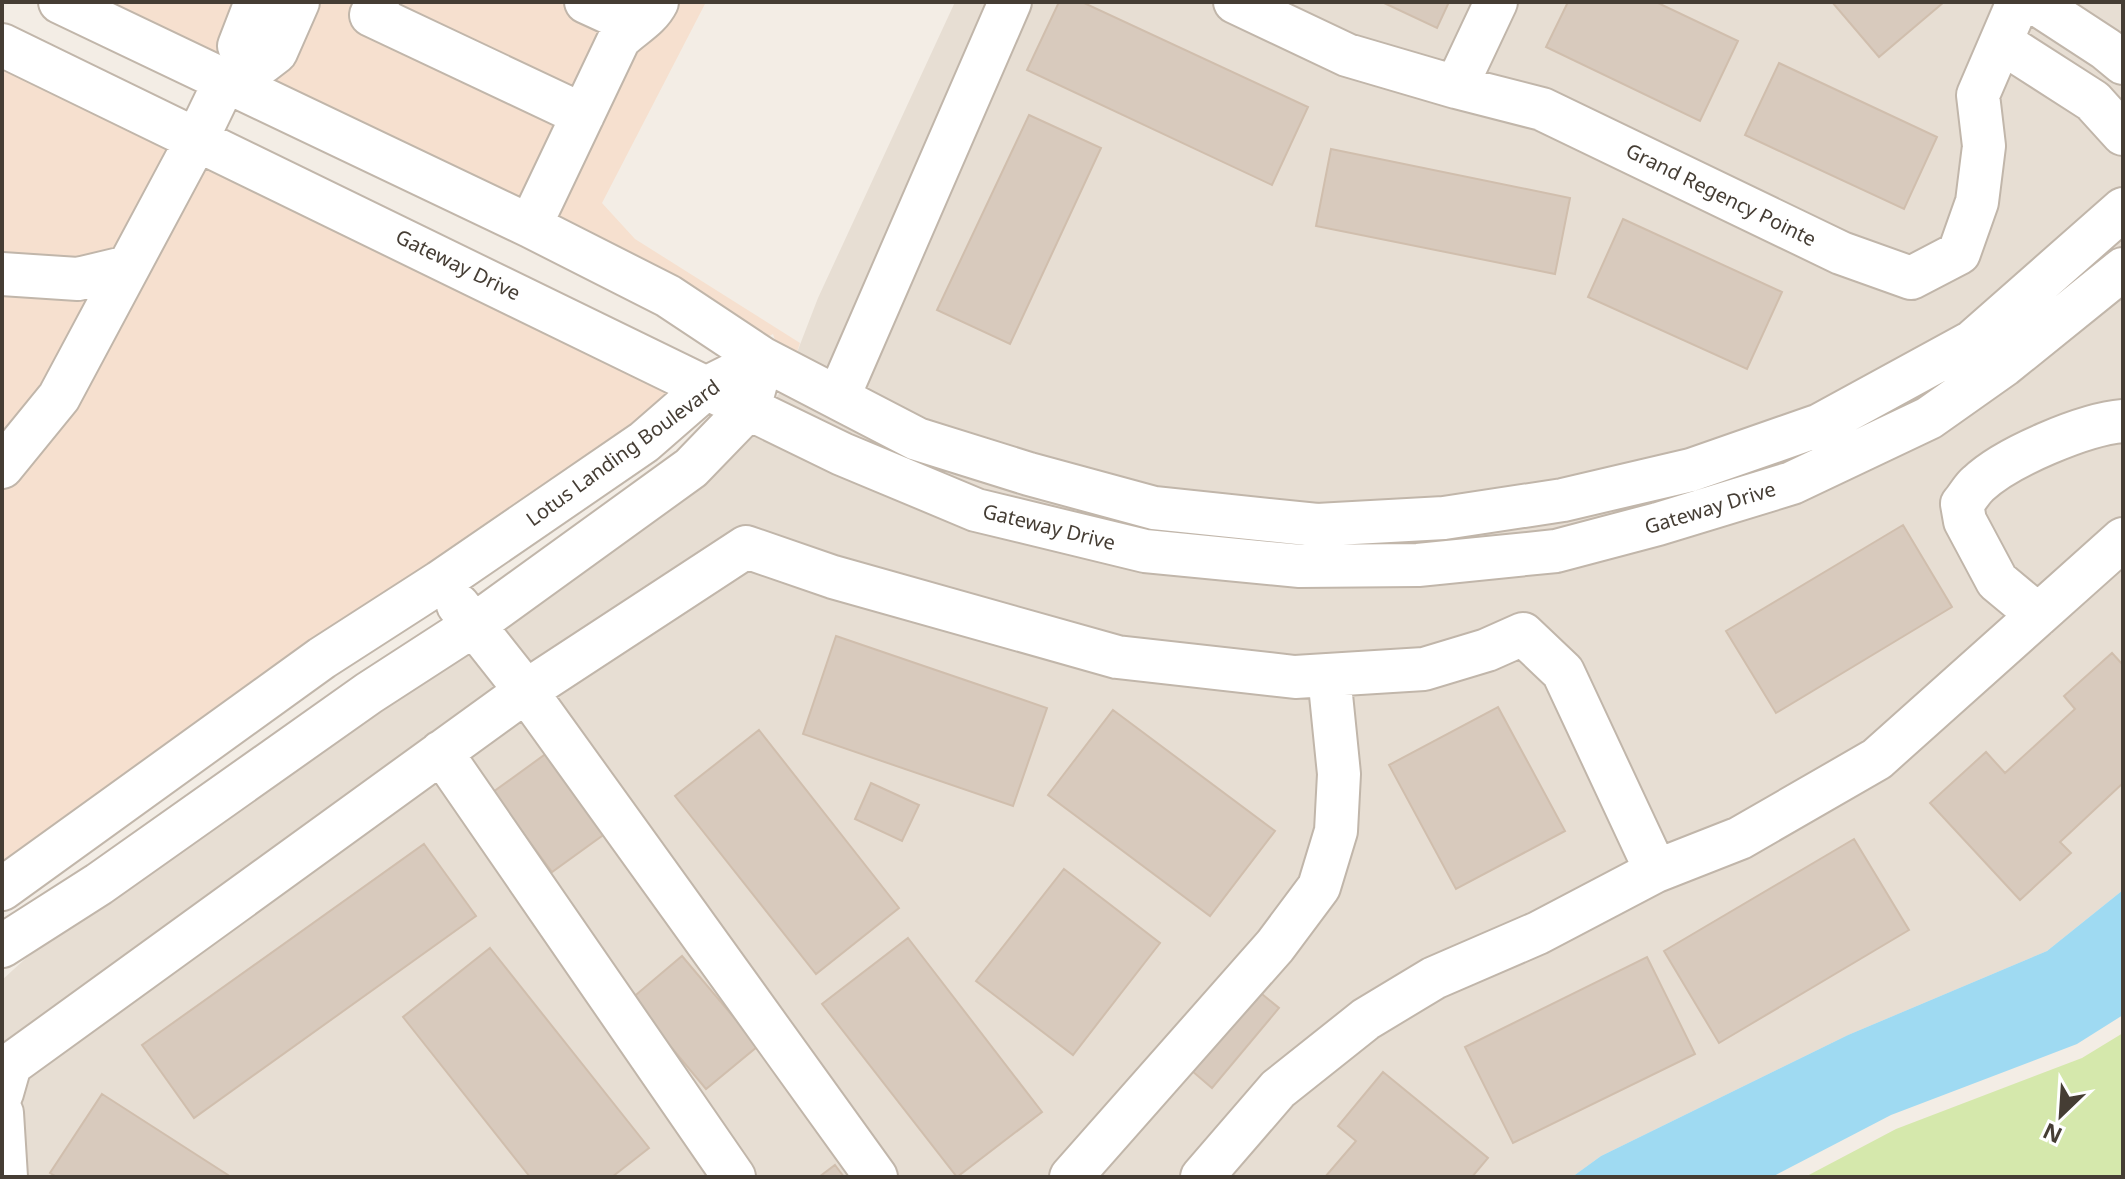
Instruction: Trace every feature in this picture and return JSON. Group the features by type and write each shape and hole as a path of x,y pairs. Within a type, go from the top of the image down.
{"street":[{"name":"Gateway Drive","path":"60,2 238,71 668,296 763,359 917,439 1154,508 1317,525 1444,518 1563,500 1691,470 1820,425 1972,342 2123,209"},
{"path":"2,467 59,397 197,139 238,71 242,53 239,46 241,36 256,2"},
{"path":"238,71 263,62 276,52 298,2"},
{"path":"378,2 371,15 583,115"},
{"path":"586,2 645,13"},
{"path":"838,398 1010,2"},
{"name":"Grand Regency Pointe","path":"1235,2 1347,55 1542,109 1841,253 1911,278 1959,253 1977,202 1981,174 1984,146 1978,95 2018,2"},
{"path":"1456,87 1496,2"},
{"path":"2034,2 2123,63"},
{"path":"530,226 619,39 645,13"},
{"path":"2001,42 2093,101 2123,134"},
{"name":"Gateway Drive","path":"2,45 842,454 976,510 1145,551 1300,566 1433,564 1556,551 1658,524 1792,483 1929,418 2004,365 2123,269"},
{"path":"2,274 78,279 128,267"},
{"name":"Lotus Landing Boulevard","path":"2,889 322,658 440,582 644,442 706,388 763,359"},
{"name":"Lotus Landing Boulevard","path":"2,946 99,884 369,693 474,625 691,468 749,408 763,359"},
{"path":"2038,615 1997,581 1965,521 1962,504 1979,482 2021,455 2101,423 2123,421"},
{"path":"1202,1177 1278,1089 1366,1019 1434,978 1538,933 1656,871 1740,838 1877,759 2123,539"},
{"path":"2,1093 10,1065 526,691 746,547 833,577 1117,657 1295,677 1424,669 1487,650 1523,634 1563,672 1656,871"},
{"path":"440,582 526,691 876,1177"},
{"path":"1071,1177 1275,946 1319,887 1336,831 1339,774 1329,675"},
{"path":"441,752 734,1177"},
{"path":"2,1113 6,1177"}],"shaded area":[{"path":"107,2 706,2 602,203 635,239 800,343 796,355 784,345 776,343 773,334 766,338"},
{"path":"955,2 2123,2 2123,186 1963,327 1815,407 1688,452 1561,482 1444,499 1319,506 1158,489 1035,456 924,421 796,355 818,298"},
{"path":"2,67 674,394 635,427 2,868"},
{"path":"2123,232 2123,248 1995,349 1921,402 1788,466 1555,533 1418,546 1302,548 1149,532 983,491 850,436 774,399 782,391 1149,526 1695,488"},
{"path":"2123,293 2123,890 2047,951 1848,1035 1601,1156 1572,1177 2,1177 2,980 85,914 377,709 500,628 751,431 1140,569 1661,543"}],"green space":[{"path":"2123,1033 2123,1177 1805,1177 1896,1129 2082,1058"}],"water":[{"path":"2123,890 2123,1015 2077,1044 1891,1115 1772,1177 1572,1177 1601,1156 1848,1035 2047,951"}],"building":[{"path":"1059,2 1082,2 1308,107 1272,185 1027,70"},
{"path":"1382,2 1449,2 1437,28"},
{"path":"1568,2 1656,2 1738,41 1700,121 1546,47"},
{"path":"1832,2 1944,2 1879,57"},
{"path":"1779,63 1937,137 1904,209 1745,135"},
{"path":"1029,115 1101,148 1010,344 937,310"},
{"path":"1331,149 1570,198 1555,274 1316,226"},
{"path":"1623,219 1782,292 1747,369 1588,297"},
{"path":"1903,525 1952,607 1776,713 1726,631"},
{"path":"836,636 1047,708 1013,806 803,734"},
{"path":"2112,653 2123,665 2123,783 2060,842 2071,853 2020,900 1930,803 1986,752 2005,773 2075,709 2064,696"},
{"path":"1498,707 1565,831 1456,889 1389,765"},
{"path":"1113,710 1275,831 1210,916 1048,795"},
{"path":"759,730 899,908 816,974 675,796"},
{"path":"547,753 606,833 552,872 493,792"},
{"path":"871,783 919,805 902,841 855,819"},
{"path":"1854,839 1909,930 1719,1043 1664,951"},
{"path":"424,844 476,916 194,1118 142,1045"},
{"path":"1064,869 1160,943 1073,1055 976,981"},
{"path":"908,938 1042,1112 957,1177 822,1004"},
{"path":"490,948 649,1148 612,1177 530,1177 403,1017"},
{"path":"682,956 758,1046 706,1089 631,999"},
{"path":"1647,957 1695,1054 1513,1143 1465,1047"},
{"path":"1251,985 1279,1008 1212,1088 1185,1065"},
{"path":"1383,1072 1488,1158 1472,1177 1325,1177 1356,1141 1338,1126"},
{"path":"102,1094 231,1177 57,1177 50,1173"},
{"path":"835,1165 844,1177 819,1177"}]}
